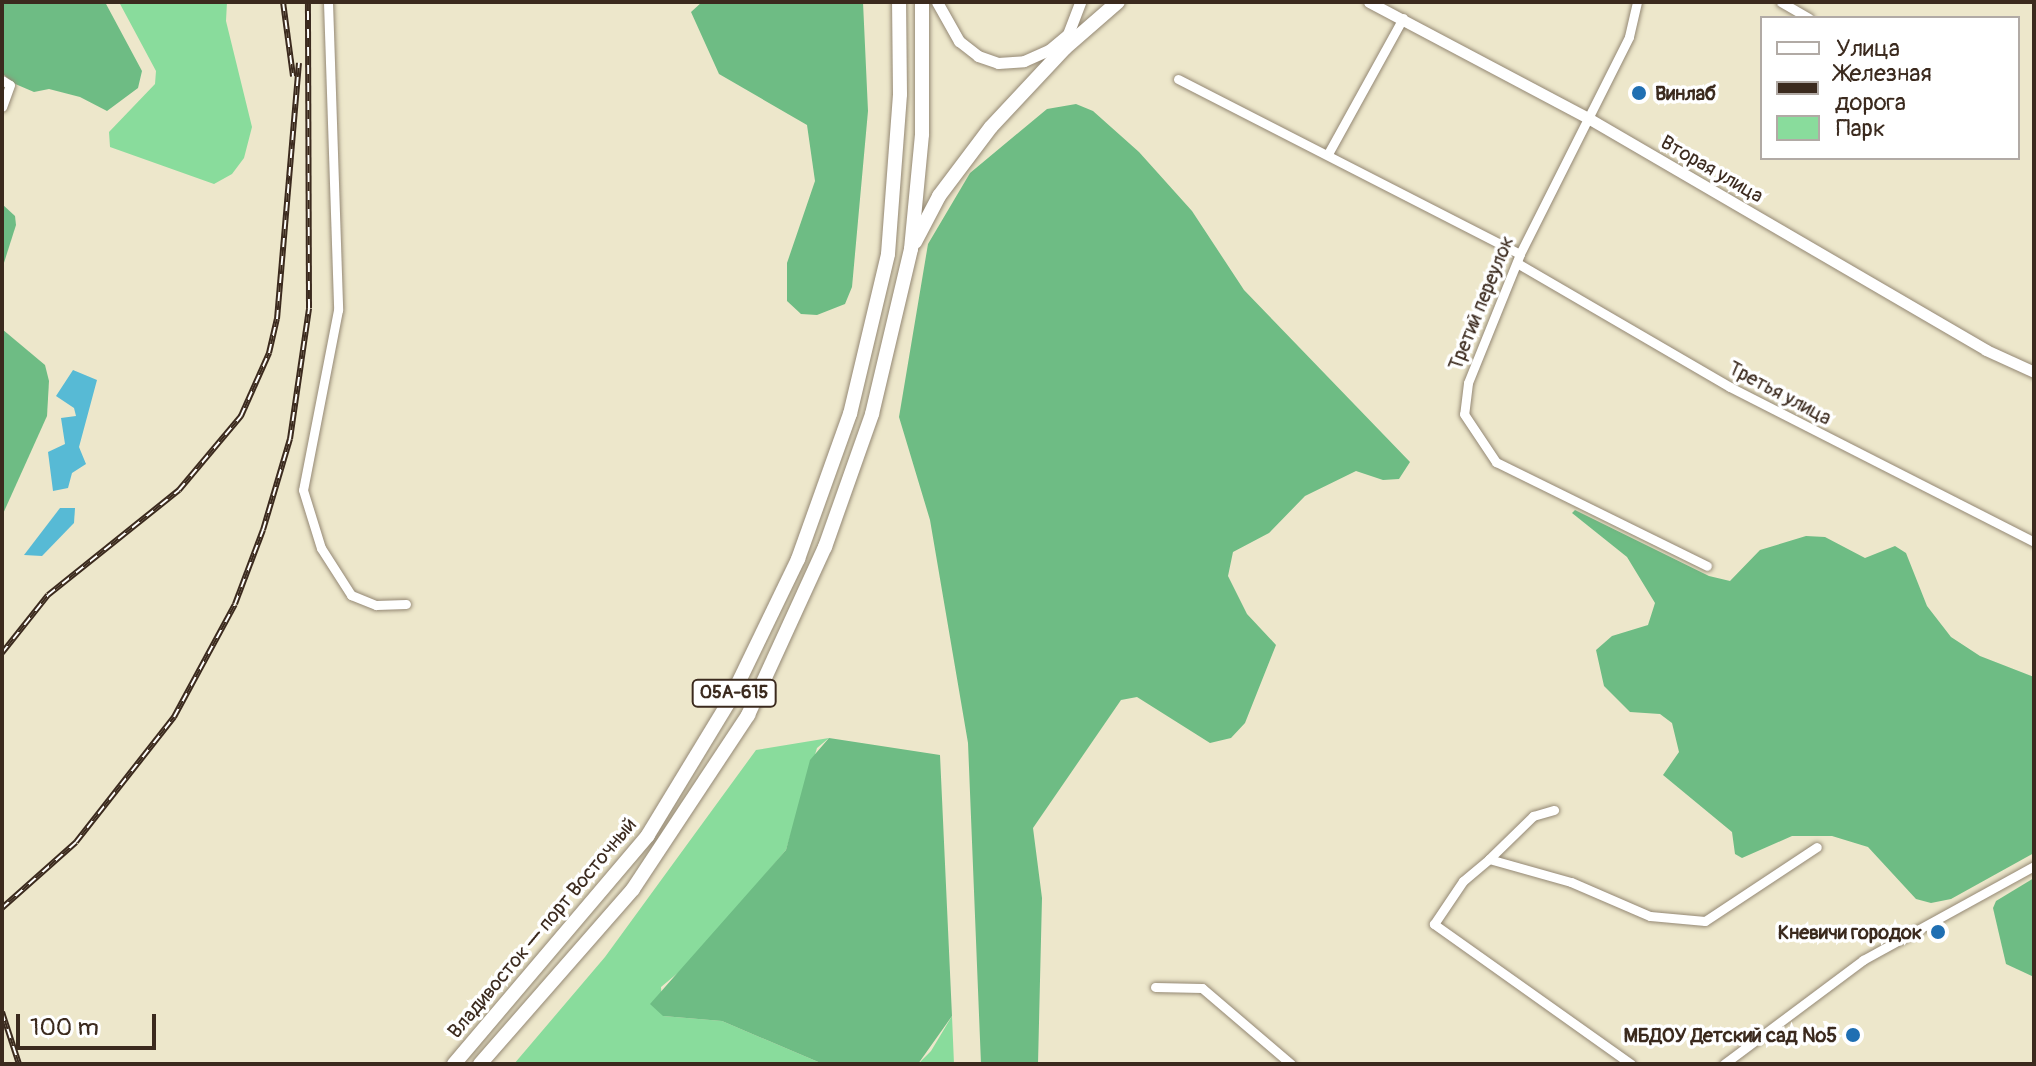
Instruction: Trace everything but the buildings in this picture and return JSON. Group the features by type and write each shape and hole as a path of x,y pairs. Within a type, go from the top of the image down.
{"highway":[{"name":"Владивосток — порт Восточный","path":"454,1064 648,835 729,702 798,559 850,414 888,254 900,94 899,2"},
{"name":"Владивосток — порт Восточный","path":"480,1064 633,889 748,715 851,482 911,249 922,134 922,2"},
{"path":"911,249 939,196 991,127 1065,48 1118,2"}],"main road":[{"path":"937,2 959,41 978,56 998,63 1024,61 1049,50 1068,34 1080,2"},
{"name":"Вторая улица","path":"1369,2 1588,118 1961,336 2034,372"}],"street":[{"path":"328,2 338,310 303,490 321,548 351,595 376,605 406,604"},
{"name":"Третий переулок","path":"1637,2 1629,37 1518,259 1468,383 1464,414 1480,443 1496,462 1707,566"},
{"path":"1781,2 1806,16"},
{"path":"1329,152 1403,18"},
{"name":"Третья улица","path":"1178,79 1329,152 1518,259 1730,387 2034,542"},
{"path":"2,80 10,85 2,107"},
{"path":"1554,810 1533,816 1463,881 1434,924 1631,1064"},
{"path":"1489,859 1571,882 1650,916 1705,921 1817,847"},
{"path":"1724,1064 1863,960 2034,866"},
{"path":"1155,987 1202,988 1291,1064"}],"green space":[{"path":"2,2 105,2 142,71 138,88 107,111 80,97 49,89 34,92 13,83 2,73"},
{"path":"119,2 227,2 226,21 252,127 244,158 232,174 214,184 110,147 109,132 155,84 156,71"},
{"path":"702,2 863,2 868,111 852,287 845,304 817,315 801,314 787,301 787,263 815,181 807,125 719,74 691,12"},
{"path":"1076,104 1093,111 1139,152 1192,211 1244,290 1410,462 1399,479 1383,480 1356,471 1305,496 1269,533 1233,552 1228,576 1247,614 1276,645 1245,723 1231,738 1210,743 1137,697 1121,700 1033,828 1042,898 1038,1064 981,1064 968,743 930,520 899,417 928,244 970,173 1047,109"},
{"path":"2,204 15,216 16,225 2,269"},
{"path":"2,329 45,365 49,381 47,416 2,516"},
{"path":"1575,510 1709,576 1730,581 1760,550 1806,536 1825,537 1865,558 1895,546 1906,553 1927,606 1951,637 1980,656 2034,677 2034,853 1951,899 1931,903 1916,899 1868,847 1832,836 1792,836 1742,858 1735,854 1732,832 1663,775 1679,752 1672,723 1660,714 1630,712 1604,686 1596,650 1612,636 1648,625 1655,603 1627,557 1572,513"},
{"path":"829,738 817,748 786,850 691,962 661,987 663,1016 722,1021 823,1064 514,1064 605,957 756,750"},
{"path":"829,738 940,755 952,1016 918,1064 823,1064 722,1021 663,1016 650,1004 786,850 810,760"},
{"path":"2034,878 2034,977 2006,964 1993,908 1996,901"},
{"path":"952,1016 954,1064 918,1064 931,1051"}],"water":[{"path":"73,370 97,380 79,447 86,464 72,473 68,488 53,491 48,452 65,444 61,418 76,416 74,408 56,396"},
{"path":"60,508 75,508 74,523 42,556 24,555"}],"railway":[{"path":"283,2 293,76"},
{"path":"2,908 76,842 174,717 235,604 263,530 290,439 309,308 308,2"},
{"path":"2,653 48,595 179,490 241,416 269,353 277,319 299,63"},
{"path":"2,1012 19,1064"}],"place":[{"name":"Винлаб","path":"1639,93"},
{"name":"Кневичи городок","path":"1938,932"},
{"name":"МБДОУ Детский сад №5","path":"1853,1035"}]}
